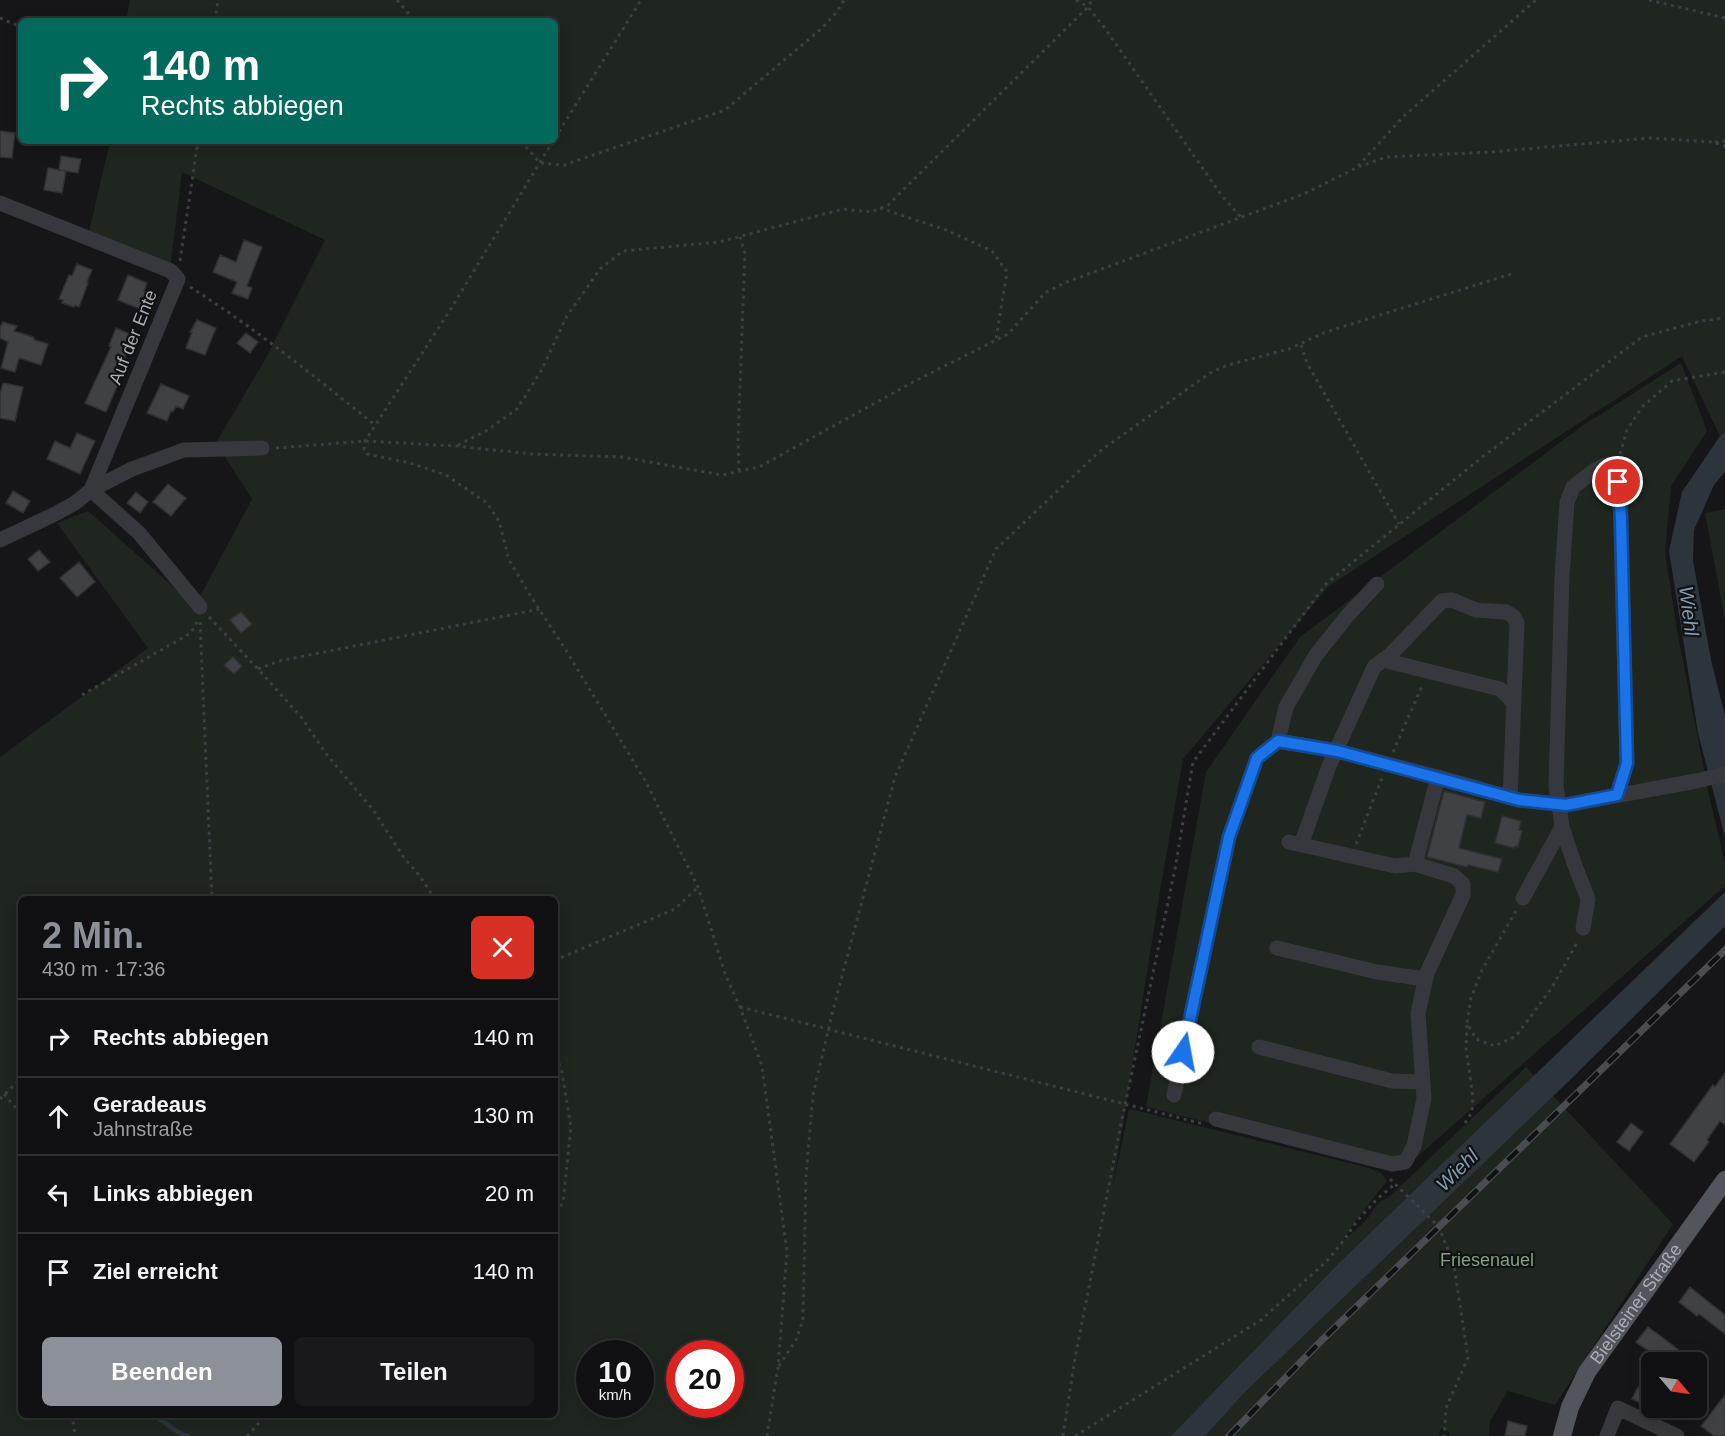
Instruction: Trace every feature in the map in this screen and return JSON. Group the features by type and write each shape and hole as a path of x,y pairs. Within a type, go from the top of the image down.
{"main road":[{"name":"Bielsteiner Straße","path":"1562,1436 1570,1407 1587,1372 1725,1180"}],"street":[{"name":"Auf der Ente","path":"0,203 171,271 178,279 91,490"},
{"path":"0,540 53,515 75,503 91,490 132,469 184,450 262,448"},
{"path":"1583,928 1588,899 1562,827 1562,804 1556,787 1562,576 1567,502 1573,487 1605,465 1616,467 1620,496 1627,763 1617,795"},
{"path":"91,490 139,533 200,612"},
{"path":"1174,1095 1229,837 1257,758 1278,741 1286,707 1316,655 1377,584"},
{"path":"1216,1119 1392,1164 1404,1162 1414,1146 1424,1098 1418,1012 1426,973 1463,895 1463,884 1454,876 1415,864 1395,866 1295,843 1374,668 1442,601 1452,600 1476,610 1506,612 1513,616 1517,623 1510,798"},
{"path":"1383,660 1500,689 1514,703"},
{"path":"1278,741 1337,751 1519,800 1562,804 1725,774"},
{"path":"1415,864 1438,777"},
{"path":"1523,898 1562,827"},
{"path":"1277,948 1377,972 1425,979"},
{"path":"1259,1047 1392,1081 1422,1082"},
{"path":"1607,1436 1618,1408 1677,1436"}],"path":[{"path":"215,18 218,0"},
{"path":"397,0 412,18"},
{"path":"558,133 641,0"},
{"path":"524,144 540,163 564,165 725,110 820,29 837,12 844,0"},
{"path":"1076,0 1088,7 1104,27 1222,196 1240,217"},
{"path":"455,446 486,431 517,410 541,371 567,316 600,269 623,251 719,242 843,209 871,212 888,205 1088,7 1092,0"},
{"path":"1356,168 1404,116 1536,0"},
{"path":"1648,0 1725,18"},
{"path":"0,18 18,26"},
{"path":"262,448 365,441 455,446 532,454 622,457 722,475 759,467 915,381 1008,334 1045,293 1064,283 1304,194 1356,168 1386,157 1491,152 1650,138 1725,141"},
{"path":"1713,142 1725,146"},
{"path":"198,144 178,279 216,303 375,425"},
{"path":"551,144 447,315 365,441 364,449 367,454 410,463 446,475 487,503 499,521 509,560 646,782 698,887 725,974 740,1006 762,1066 787,1252 778,1367 767,1436"},
{"path":"880,208 946,231 992,251 1007,272 996,339"},
{"path":"739,471 738,441 745,253 740,237"},
{"path":"778,1367 796,1340 803,1320 806,1175 813,1095 895,777 996,549 1100,451 1210,373 1228,365 1289,349 1326,332 1510,274"},
{"path":"1063,1436 1075,1358 1125,1103 1175,869 1193,762 1326,584 1481,458 1642,337 1701,321 1725,318"},
{"path":"1301,344 1307,363 1399,524"},
{"path":"1616,467 1627,430 1642,407 1672,381 1725,372"},
{"path":"258,669 279,661 540,609"},
{"path":"200,612 258,669 301,717 327,755 374,811 404,858 420,876 433,896"},
{"path":"82,695 191,633 200,612"},
{"path":"200,612 212,896"},
{"path":"558,960 675,909 698,887"},
{"path":"1465,1123 1472,1112 1473,1097 1467,1048 1467,1023 1471,998 1482,970 1523,898"},
{"path":"1467,1023 1476,1040 1495,1046 1516,1036 1551,989 1578,942 1583,928"},
{"path":"740,1006 1125,1103"},
{"path":"558,1062 561,1067 571,1127 563,1202 558,1211"},
{"path":"0,1099 18,1081"},
{"path":"4,1094 18,1110"},
{"path":"1075,1436 1261,1320 1327,1261 1357,1221 1377,1199 1395,1184 1438,1227 1454,1265 1468,1358 1446,1408 1444,1436"},
{"path":"73,1418 75,1436"},
{"path":"247,1436 263,1418"}],"green space":[{"name":"Friesenauel","path":"130,0 1725,0 1725,432 1720,436 1682,356 1329,586 1183,759 1113,1186 1130,1109 1369,1168 1381,1173 1387,1181 1356,1220 1344,1240 1367,1219 1378,1203 1388,1198 1526,1067 1673,1224 1555,1405 1508,1391 1490,1421 1489,1436 1449,1436 1450,1433 1441,1428 1439,1436 0,1436 0,757 148,648 57,523 88,511 195,606 252,499 216,443 267,356 325,240 182,172 170,270 88,236 109,144 558,144 558,18 127,18"},
{"path":"1681,363 1707,431 1671,486 1665,552 1677,630 1708,791 1725,863 1725,886 1401,1171 1146,1107 1206,772 1300,637 1582,426"},
{"path":"1725,509 1725,620 1705,513"}],"water":[{"name":"Wiehl","path":"1725,432 1725,472 1714,485 1694,530 1693,561 1711,660 1725,716 1725,837 1698,733 1669,551 1682,492"},
{"name":"Wiehl","path":"1725,892 1725,926 1572,1078 1244,1393 1205,1436 1171,1436 1338,1264"}],"building":[{"path":"0,131 15,133 12,158 0,157"},
{"path":"61,156 81,159 78,173 59,170"},
{"path":"48,168 66,171 62,193 44,190"},
{"path":"244,240 262,247 247,286 252,288 248,299 232,293 237,282 213,272 220,255 236,262"},
{"path":"77,264 92,270 79,307 75,305 74,307 62,303 63,300 59,299 69,275 72,276"},
{"path":"128,275 147,283 140,309 118,300"},
{"path":"197,320 216,328 205,355 186,348 192,332 190,332"},
{"path":"3,322 17,326 14,331 48,344 41,365 19,358 15,372 1,368 8,342 0,338 0,327"},
{"path":"116,328 134,336 115,382 118,384 106,412 85,403 111,347 109,346"},
{"path":"246,333 258,342 250,353 237,343"},
{"path":"3,383 23,387 15,421 0,418 0,394"},
{"path":"161,384 189,396 183,409 176,406 167,421 147,413"},
{"path":"77,433 95,441 80,474 47,459 55,441 70,448"},
{"path":"168,484 186,498 171,516 153,502"},
{"path":"13,491 30,501 23,513 6,503"},
{"path":"136,492 148,502 140,513 127,503"},
{"path":"39,550 50,562 38,571 28,559"},
{"path":"79,562 95,582 77,597 60,578"},
{"path":"241,612 252,624 241,633 230,620"},
{"path":"233,657 242,666 234,674 224,665"},
{"path":"1444,791 1485,802 1481,818 1467,815 1459,848 1502,859 1498,872 1427,857"},
{"path":"1502,816 1521,821 1519,830 1522,831 1518,847 1495,843"},
{"path":"1725,1073 1725,1125 1720,1121 1707,1140 1709,1142 1694,1162 1670,1144 1713,1085 1715,1087"},
{"path":"1631,1123 1643,1132 1629,1151 1617,1142"},
{"path":"1690,1287 1725,1315 1725,1334 1679,1302"},
{"path":"1648,1327 1681,1352 1650,1352 1636,1342"},
{"path":"1638,1387 1641,1389 1641,1404 1632,1399"},
{"path":"1725,1395 1725,1436 1714,1436 1701,1426"},
{"path":"1508,1421 1527,1426 1525,1436 1505,1436"}],"waterway":[{"path":"158,1418 188,1436"}],"railway":[{"path":"1229,1436 1321,1341 1725,950"}],"route":[{"path":"1183,1052 1229,837 1257,758 1278,741 1337,751 1519,800 1566,805 1617,795 1627,763 1621,519 1618,482"}]}
